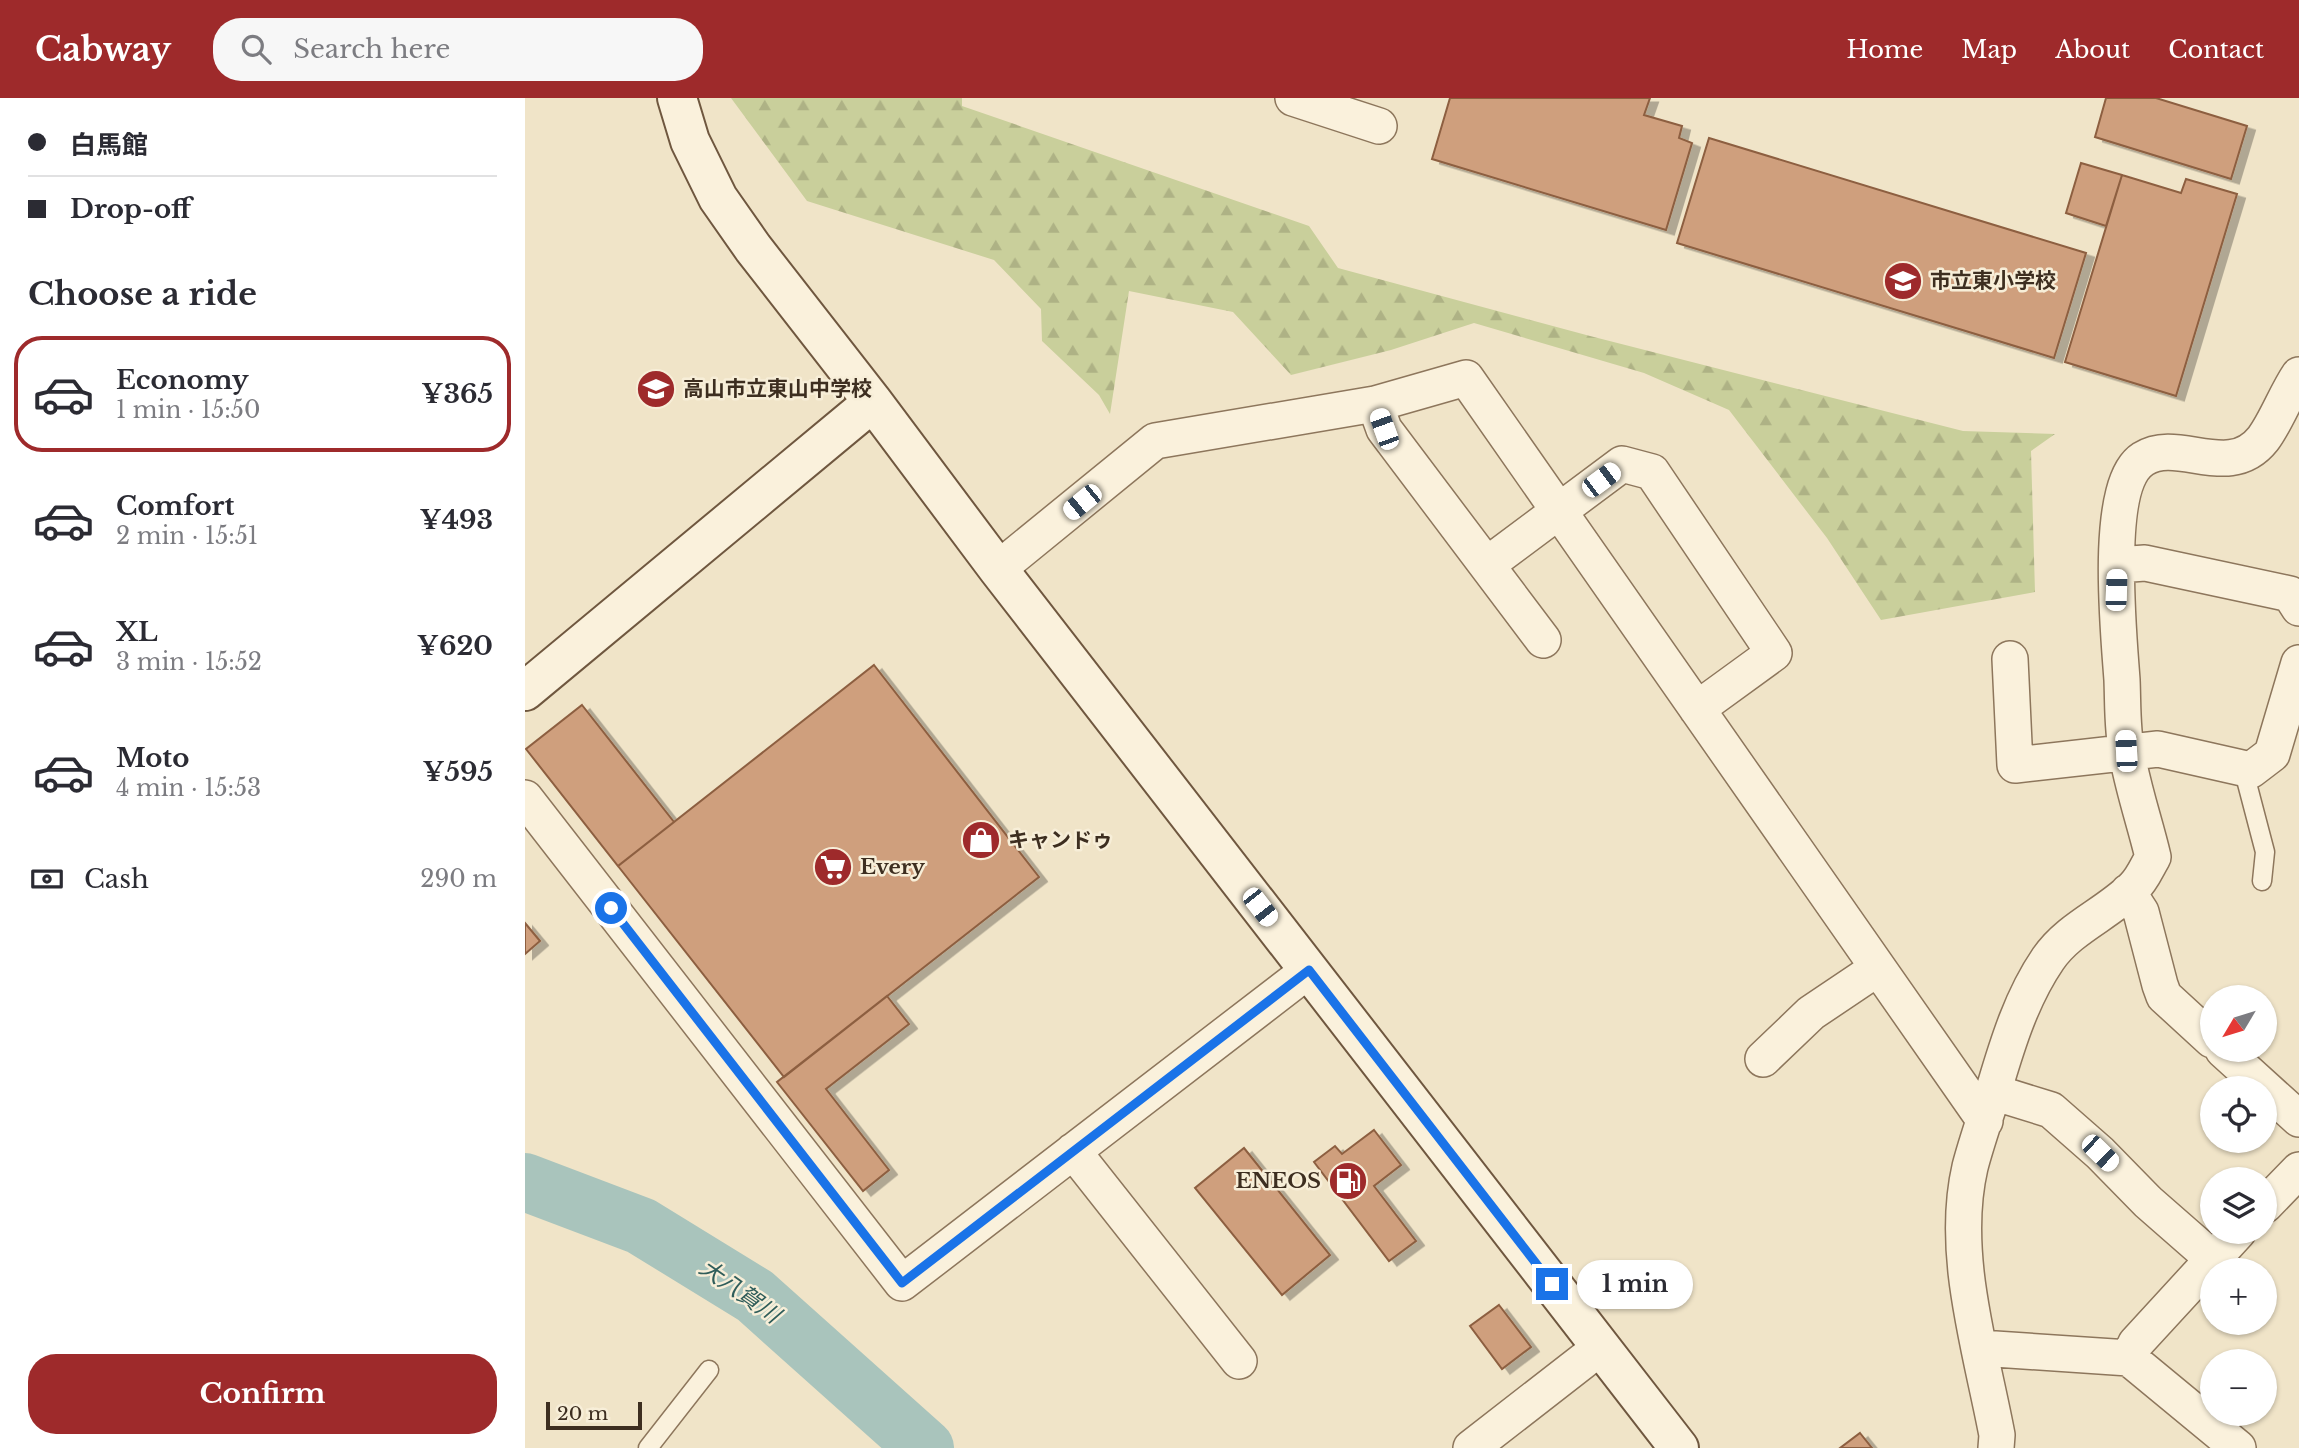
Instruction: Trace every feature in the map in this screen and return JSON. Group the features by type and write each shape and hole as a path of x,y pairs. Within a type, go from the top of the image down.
{"street":[{"path":"677,98 690,141 718,198 754,248 998,569 1679,1448"},
{"path":"1293,98 1379,126"},
{"path":"998,569 1156,441 1375,404 1465,378 1878,968 1989,1106 2051,1110 2212,1258 2226,1244"},
{"path":"1996,1448 1997,1435 1963,1248 1970,1168 2007,1044 2037,975 2065,940 2135,887 2153,857 2126,751 2116,590 2118,533 2123,494 2131,472 2141,460 2155,453 2221,459 2237,456 2262,440 2297,382"},
{"path":"525,691 873,402"},
{"path":"1375,404 1384,429 1543,640"},
{"path":"1485,562 1496,558 1622,464 1652,472 1774,653 1697,709"},
{"path":"2117,565 2145,563 2290,594 2299,608"},
{"path":"2010,659 2015,765 2158,749 2251,770 2272,754 2299,663"},
{"path":"525,798 902,1283 1309,970"},
{"path":"2129,892 2141,912 2164,996 2200,1029"},
{"path":"1763,1059 1811,1013 1878,968"},
{"path":"2236,1062 2299,1119"},
{"path":"1073,1151 1239,1361"},
{"path":"2277,1193 2299,1170"},
{"path":"2129,1358 2136,1343 2200,1271"},
{"path":"1471,1448 1601,1347"},
{"path":"1980,1348 2129,1358 2238,1448"}],"lane":[{"path":"2243,768 2265,852 2262,881"},
{"path":"648,1448 709,1370"}],"green space":[{"path":"731,98 962,98 962,106 1309,226 1338,268 1590,336 1963,431 2055,434 2031,451 2035,592 1881,620 1827,538 1729,410 1644,373 1474,323 1391,350 1291,375 1233,312 1129,291 1110,414 1099,395 1042,341 1041,309 994,260 807,201"}],"building":[{"path":"1450,98 1650,98 1644,115 1682,126 1679,138 1692,143 1666,230 1432,159"},
{"path":"2106,98 2156,98 2247,126 2231,179 2095,137"},
{"path":"1709,138 2086,253 2054,358 1677,243"},
{"path":"2081,163 2122,175 2106,226 2066,213"},
{"path":"2122,175 2181,193 2186,179 2237,194 2176,396 2065,362"},
{"path":"874,665 1039,877 784,1077 618,866"},
{"path":"582,705 674,822 618,866 526,749"},
{"path":"525,923 540,941 525,954"},
{"path":"887,996 909,1024 826,1089 889,1170 863,1191 777,1082"},
{"path":"1374,1130 1401,1165 1374,1186 1416,1241 1389,1261 1314,1162 1335,1146 1342,1154"},
{"path":"1244,1148 1330,1255 1282,1295 1195,1188"},
{"path":"1499,1305 1531,1347 1502,1369 1470,1326"},
{"path":"1860,1433 1872,1448 1840,1448"}],"waterway":[{"name":"大八賀川","path":"525,1182 641,1226 755,1296 925,1448"}],"place":[{"name":"市立東小学校","path":"1903,281"},
{"name":"高山市立東山中学校","path":"656,389"},
{"name":"キャンドゥ","path":"981,840"},
{"name":"Every","path":"833,867"},
{"name":"ENEOS","path":"1348,1181"}],"route":[{"path":"611,908 902,1283 1309,970 1552,1284"}]}
